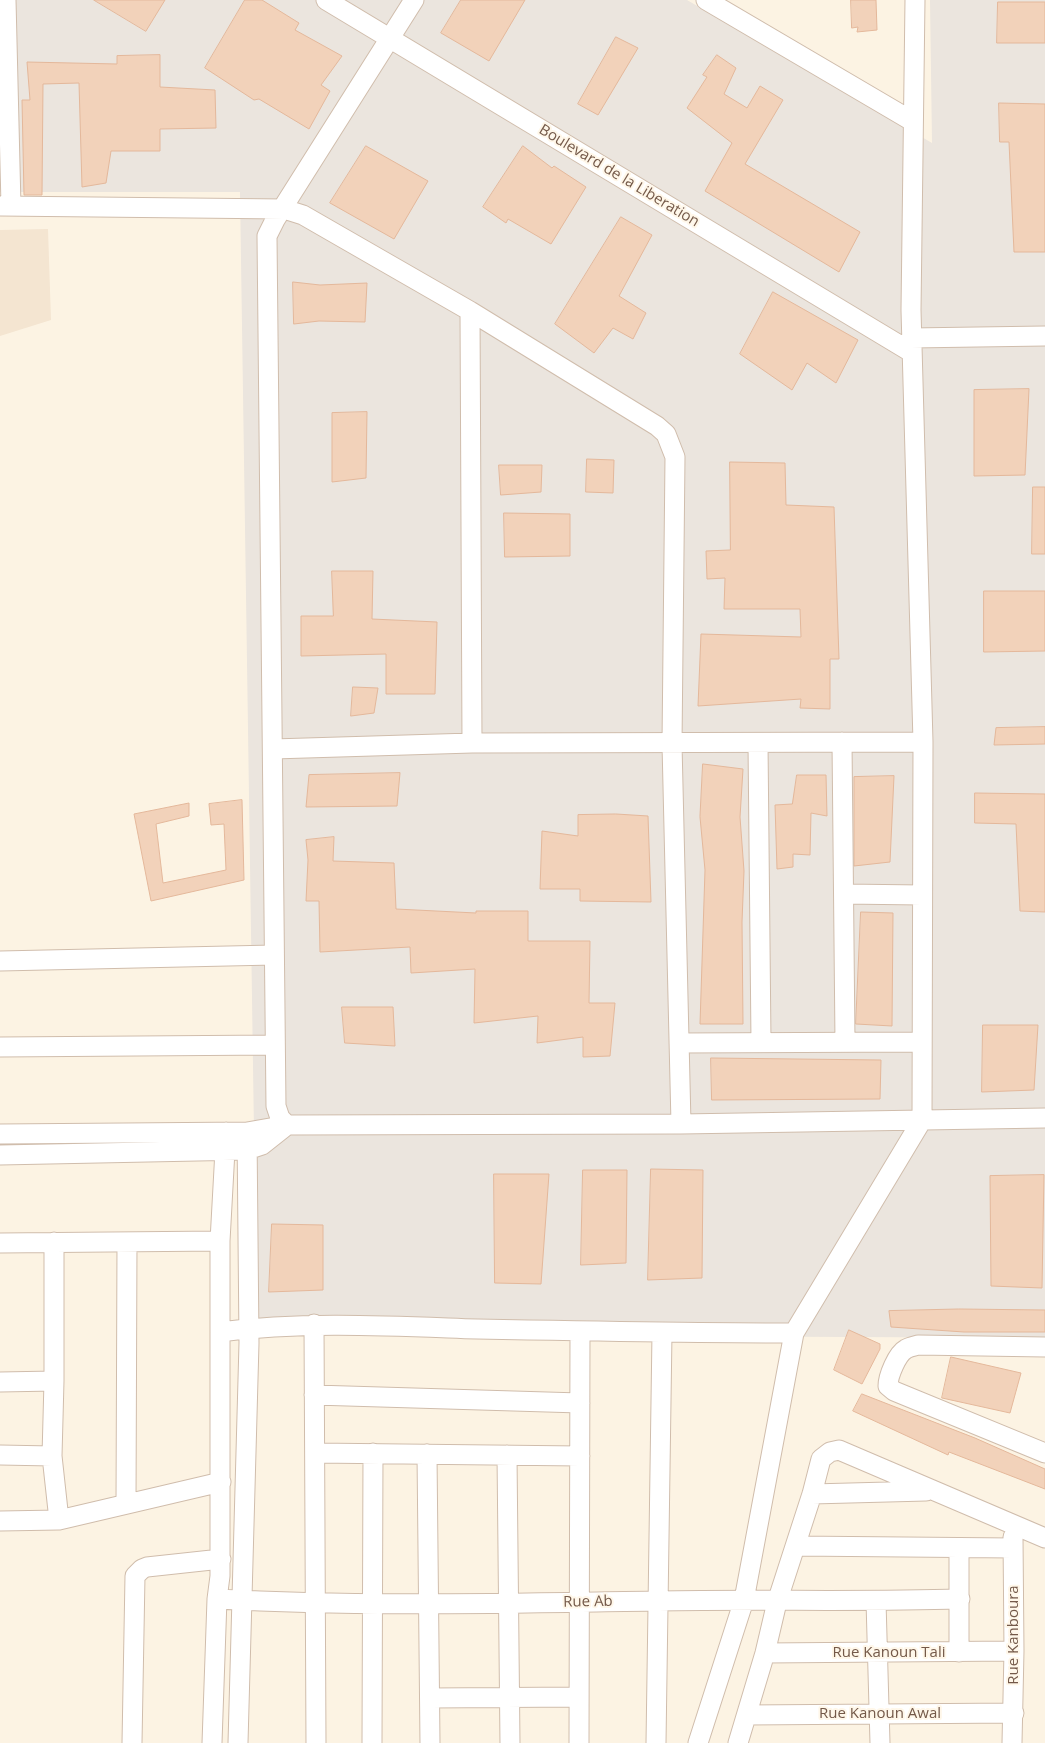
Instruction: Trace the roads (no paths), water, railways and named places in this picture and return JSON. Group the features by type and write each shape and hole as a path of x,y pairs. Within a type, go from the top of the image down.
{"street":[{"path":"6,0 3,77 5,206 284,208 316,221 470,311 657,426 666,434 671,442 675,457 672,744 681,1124"},
{"name":"Boulevard de la Liberation","path":"326,0 911,345"},
{"path":"287,1125 280,1118 276,1106 267,236 414,0"},
{"path":"706,0 912,121"},
{"path":"698,1743 744,1600 794,1334 922,1120 922,742 911,345 914,0"},
{"path":"470,311 472,743"},
{"path":"911,345 1045,336"},
{"path":"842,742 845,1042"},
{"path":"273,749 472,743 922,742"},
{"path":"758,743 761,1042"},
{"path":"844,894 922,895"},
{"path":"0,960 274,955"},
{"path":"679,1043 922,1042"},
{"path":"0,1047 275,1045"},
{"path":"0,1134 246,1132 287,1125 681,1124 1045,1118"},
{"path":"0,1155 225,1152 247,1150 262,1145 287,1125"},
{"path":"212,1743 217,1599 221,1558 220,1241 226,1132"},
{"path":"238,1743 243,1600 248,1328 246,1132"},
{"path":"0,1243 220,1241"},
{"path":"54,1242 52,1456 59,1520"},
{"path":"126,1504 127,1242"},
{"path":"220,1332 248,1328 314,1324 662,1333 794,1334"},
{"path":"314,1324 316,1743"},
{"path":"579,1743 580,1331"},
{"path":"656,1743 662,1333"},
{"path":"1045,1347 918,1345 906,1348 901,1353 888,1379 888,1386 894,1391 1045,1453"},
{"path":"0,1382 54,1381"},
{"path":"314,1395 580,1403"},
{"path":"738,1743 777,1602 812,1494 821,1459 830,1452 839,1450 1045,1538"},
{"path":"314,1453 580,1456"},
{"path":"372,1743 374,1602 373,1453"},
{"path":"427,1454 430,1743"},
{"path":"0,1455 52,1456"},
{"path":"507,1455 510,1743"},
{"path":"0,1521 59,1520 221,1482"},
{"path":"812,1494 932,1491"},
{"name":"Rue Kanboura","path":"1012,1743 1014,1713 1014,1526"},
{"path":"796,1546 1013,1548"},
{"path":"959,1549 960,1652"},
{"path":"132,1743 135,1576 147,1567 221,1558"},
{"name":"Rue Ab","path":"217,1599 315,1602 579,1603 659,1600 876,1602 960,1599"},
{"path":"876,1602 879,1653 880,1743"},
{"name":"Rue Kanoun Tali","path":"764,1653 1014,1652"},
{"path":"430,1698 579,1697"},
{"name":"Rue Kanoun Awal","path":"747,1715 1014,1713"}]}
